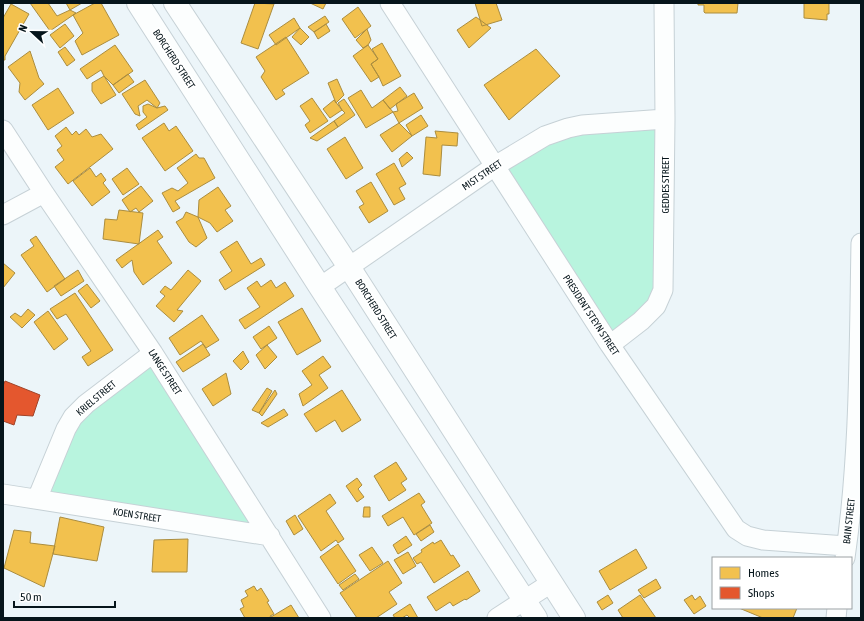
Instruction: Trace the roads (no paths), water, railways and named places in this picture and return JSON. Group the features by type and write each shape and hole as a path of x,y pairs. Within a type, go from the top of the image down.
{"highway":[{"name":"BORCHERD STREET","path":"138,3 320,287 530,609"},
{"name":"BORCHERD STREET","path":"175,3 349,266 574,618"}],"street":[{"name":"PRESIDENT STEYN STREET","path":"390,3 610,345 736,529 747,536 762,540 846,552"},
{"name":"GEDDES STREET","path":"610,345 641,321 656,306 663,290 665,119 664,3"},
{"name":"MIST STREET","path":"320,287 495,166 545,136 568,128 596,123 665,119"},
{"name":"LANGE STREET","path":"3,130 153,353 321,618"},
{"path":"3,215 44,193"},
{"name":"BAIN STREET","path":"846,552 854,470 858,389 861,243"},
{"name":"KRIEL STREET","path":"37,499 66,429 73,417 86,404 153,353"},
{"name":"KOEN STREET","path":"3,494 270,536"},
{"path":"496,618 530,609 551,583"}]}
